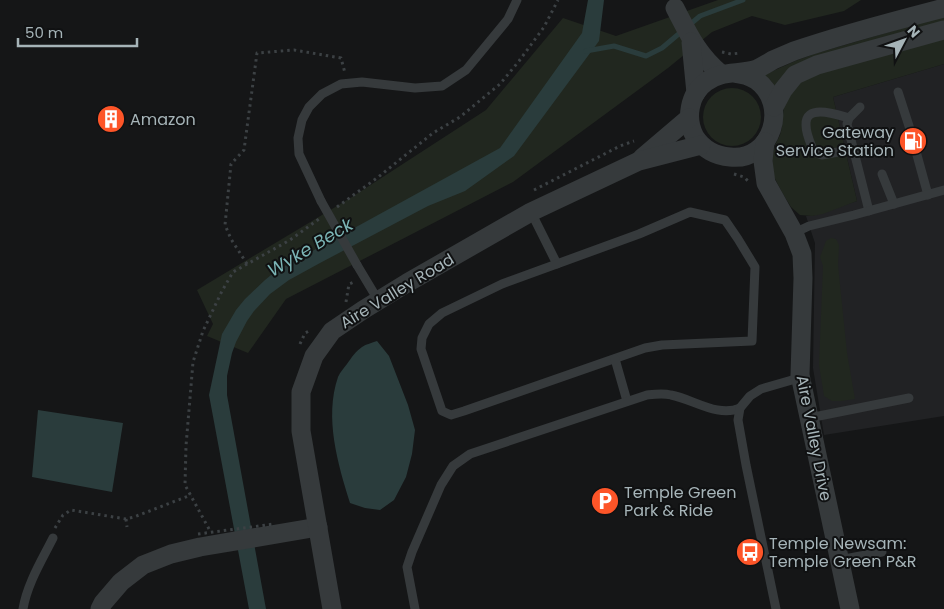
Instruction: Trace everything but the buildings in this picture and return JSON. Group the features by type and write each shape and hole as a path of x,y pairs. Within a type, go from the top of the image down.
{"street":[{"path":"675,8 704,59 728,74 745,75 756,80 767,92 774,107"},
{"path":"944,8 838,37 793,52 755,69 716,76 704,83 696,93 691,105 691,128 701,145 710,152 733,158 745,156 756,150 765,142 770,134 773,125 774,107 782,90 795,75 817,65 944,30"},
{"path":"691,39 696,93"},
{"name":"Aire Valley Road","path":"639,161 690,118"},
{"name":"Aire Valley Drive","path":"765,142 763,161 766,183 794,233 802,254 800,375 850,609"},
{"name":"Aire Valley Road","path":"332,609 301,431 300,392 314,356 332,330 378,300 532,212 639,161 701,145"},
{"name":"Aire Valley Drive","path":"733,158 766,183"},
{"path":"100,609 121,582 143,565 204,540 276,529 318,527"}],"lane":[{"path":"378,300 321,201 299,154 298,138 302,120 309,107 322,94 341,84 362,82 415,88 442,86 466,70 508,19 517,0"},
{"path":"898,92 928,195"},
{"path":"860,107 849,118 847,124 869,211"},
{"path":"849,118 826,112 814,113 808,117 806,123 807,133 814,152 822,155 854,150"},
{"path":"882,174 894,204"},
{"path":"794,233 810,226 944,190"},
{"path":"532,212 557,264"},
{"path":"690,212 725,220 755,267 752,341 662,345 645,348 615,359 451,415 442,411 421,349 422,338 429,324 442,312 502,284 639,234 690,212"},
{"path":"615,359 627,401"},
{"path":"415,609 407,567 412,552 441,485 453,466 470,454 647,395 672,395 720,411 734,411 740,408 750,396 761,389 792,380 800,375"},
{"path":"809,418 909,398"},
{"path":"740,408 739,430 776,609"},
{"path":"23,609 25,600 53,538"},
{"path":"840,560 882,552"}],"path":[{"path":"336,208 433,133 460,117 500,84 544,27 558,0"},
{"path":"248,264 231,239 225,225 231,164 244,150 257,53 294,50 341,58 348,84"},
{"path":"276,529 204,540 191,495 185,485 193,362 203,331 233,272 290,240 320,218"},
{"path":"53,538 54,531 63,515 71,510 126,519 191,495"},
{"path":"126,519 127,527"}],"shaded area":[{"path":"588,0 604,0 599,41 514,156 465,191 428,206 289,280 270,294 247,321 232,353 227,376 227,395 266,609 249,609 209,395 222,334 245,299 276,271 500,148 582,33"},
{"path":"718,0 861,0 844,11 785,25 752,16 712,32 668,68 513,182 286,299 248,353 207,336 213,324 197,290 352,197 486,110 563,18 616,36"},
{"path":"944,16 944,22 776,88 764,75 817,53"},
{"path":"944,36 944,64 833,97 857,201 823,214 812,216 800,215 791,207 773,175 772,158 782,127 784,105 794,86 812,75"},
{"path":"944,64 944,416 824,435 813,368 815,243 806,216 812,216 857,201 833,97"},
{"path":"732,88 743,90 753,96 759,106 761,117 759,128 753,138 743,144 732,146 721,144 711,138 705,128 703,117 705,106 711,96 721,90"},
{"path":"831,238 836,239 839,245 838,265 847,353 855,399 841,401 832,401 824,396 819,365 823,266 820,257 826,241"},
{"path":"377,341 389,356 408,405 415,430 412,454 406,477 394,500 380,510 350,503 337,457 332,425 334,393 339,375 358,350 365,345"},
{"path":"38,410 123,423 112,492 32,477"}],"waterway":[{"path":"586,51 614,46 646,56 662,48 700,16 743,0"}],"place":[{"name":"Amazon","path":"111,119"},
{"name":"Gateway Service Station","path":"913,141"},
{"name":"Temple Green Park & Ride","path":"605,501"},
{"name":"Temple Newsam: Temple Green P&R","path":"750,552"}],"water label":[{"name":"Wyke Beck","path":"310,247"}]}
